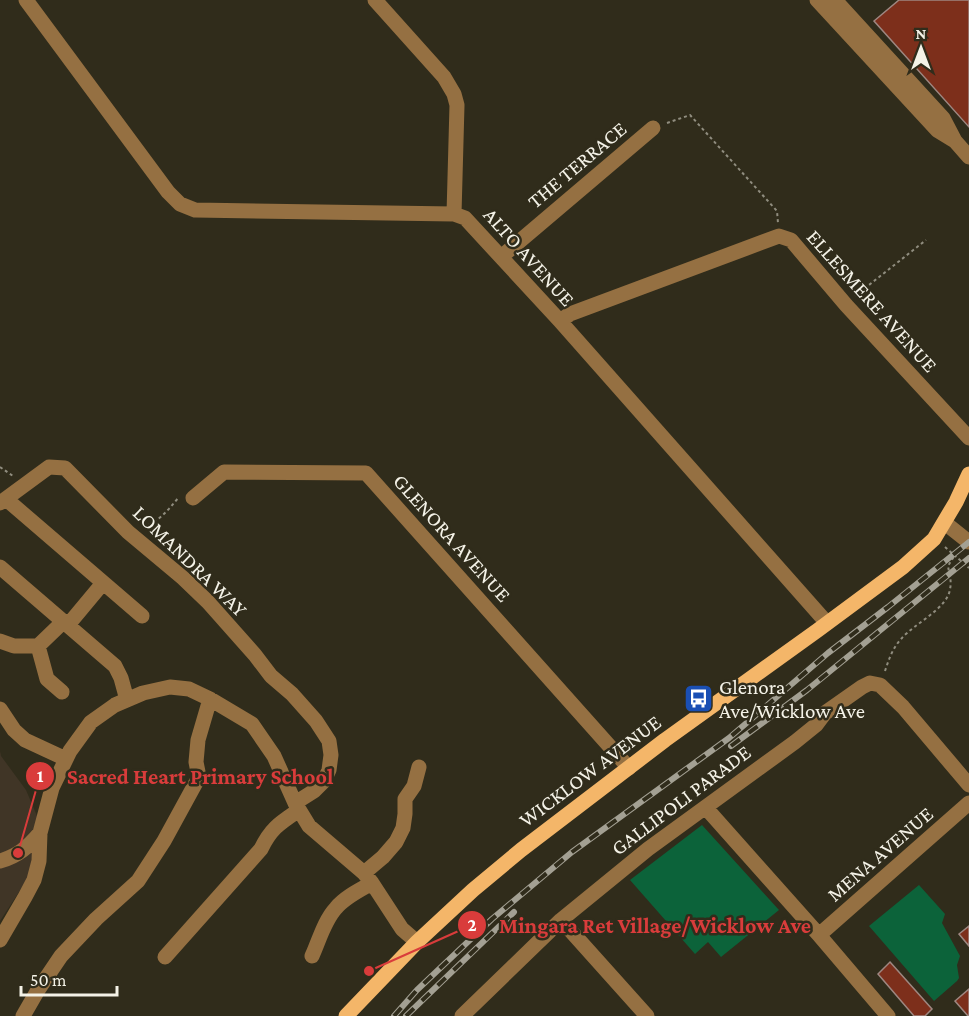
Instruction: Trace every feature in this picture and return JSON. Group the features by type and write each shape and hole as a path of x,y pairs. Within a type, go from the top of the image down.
{"main road":[{"name":"WICKLOW AVENUE","path":"346,1016 417,942 473,890 521,850 903,567 930,544 945,523 969,474"}],"street":[{"name":"ALTO AVENUE","path":"26,0 168,192 180,204 195,210 454,214 465,218 560,321 827,623"},
{"path":"375,0 444,77 454,94 457,105 454,214"},
{"path":"817,0 937,130 955,141"},
{"path":"835,0 943,118 955,141 969,157"},
{"name":"THE TERRACE","path":"501,257 653,128"},
{"name":"ELLESMERE AVENUE","path":"560,321 570,314 779,236 791,240 846,304 969,438"},
{"name":"LOMANDRA WAY","path":"3,502 50,467 65,468 128,532 208,602 271,676 292,693 329,741 331,755 329,770 324,781 268,835 261,849 165,957"},
{"name":"GLENORA AVENUE","path":"194,498 224,472 366,473 629,768"},
{"path":"3,502 142,616"},
{"path":"945,523 966,540"},
{"path":"0,567 115,666 127,700"},
{"path":"0,641 14,646 38,646 66,623 103,583"},
{"path":"38,646 47,679 62,692"},
{"name":"GALLIPOLI PARADE","path":"462,1016 561,920 648,849 795,742 816,725 825,713 862,687 870,683 880,685"},
{"path":"880,685 903,707 969,785"},
{"path":"0,940 34,880 39,861 40,833 51,788 70,752 91,722 115,705 143,693 170,687 189,689 252,724 274,756 309,826 368,878 402,929 417,942"},
{"path":"23,1016 61,956 96,919 138,881 164,841 199,777 196,762 198,740 210,699"},
{"path":"0,709 14,730 25,740 66,759"},
{"path":"312,956 336,908 368,878 396,842 403,828 405,799 414,786 419,767"},
{"name":"MENA AVENUE","path":"819,935 969,803"},
{"path":"706,808 888,1016"},
{"path":"0,861 27,848 40,833"},
{"path":"561,920 647,1016"}],"path":[{"path":"653,128 690,116 777,211 779,236"},
{"path":"846,304 926,240"},
{"path":"128,532 151,525 166,514 180,496 194,498"},
{"path":"880,685 892,651 901,638 940,607 950,591 951,580 948,566 966,540"},
{"path":"955,555 969,567"}],"shaded area":[{"path":"0,751 1,756 26,790 43,830 32,872 0,921"}],"green space":[{"path":"702,825 779,910 721,957 708,942 695,954 630,880"},
{"path":"919,885 945,914 942,923 960,956 957,965 959,978 934,1001 869,926"}],"building":[{"path":"899,0 969,0 969,127 874,21"},
{"path":"969,926 969,946 959,934"},
{"path":"890,962 932,1009 925,1016 914,1016 878,974"},
{"path":"969,989 969,1016 968,1016 955,1001"}],"railway":[{"path":"394,1016 417,990 492,919 572,852 729,738 828,653 969,542"},
{"path":"731,746 807,690 969,558"},
{"path":"406,1016 514,912"}],"place":[{"name":"Glenora Ave/Wicklow Ave","path":"698,699"},
{"name":"Sacred Heart Primary School","path":"18,853"},
{"name":"Mingara Ret Village/Wicklow Ave","path":"369,971"}]}
